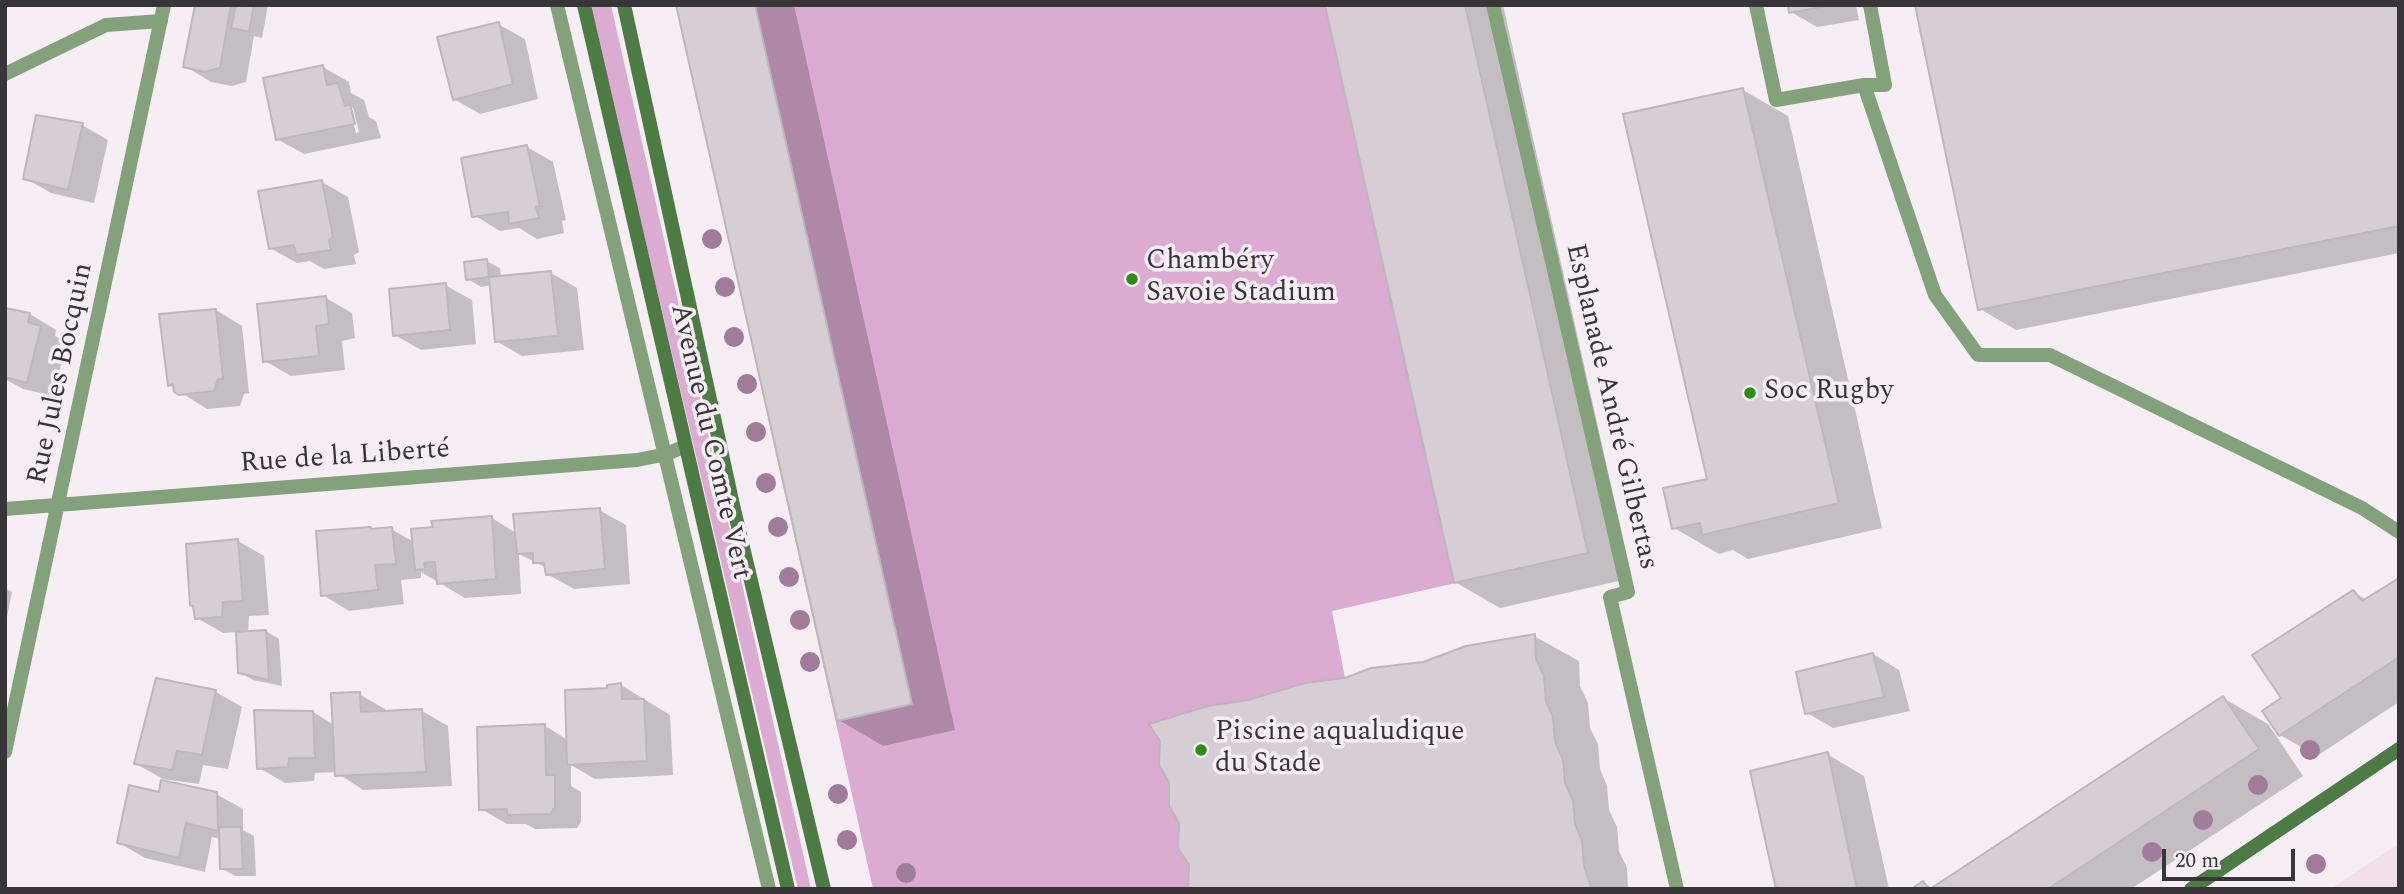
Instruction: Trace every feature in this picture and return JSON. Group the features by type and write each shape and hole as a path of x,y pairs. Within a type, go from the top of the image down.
{"main road":[{"name":"Avenue du Comte Vert","path":"584,5 788,889"},
{"name":"Avenue du Comte Vert","path":"624,5 733,505 824,889"},
{"path":"2191,889 2210,883 2399,749"}],"street":[{"name":"Rue Jules Bocquin","path":"5,752 60,504 164,5"},
{"path":"557,5 667,454 769,889"},
{"name":"Esplanade André Gilbertas","path":"1493,5 1628,593 1610,597 1677,889"},
{"path":"1756,5 1776,100 1864,85 1885,85 1870,5"},
{"path":"5,74 106,25 160,21"},
{"path":"1864,85 1934,295 1978,355 2050,355 2362,508 2399,532"},
{"name":"Rue de la Liberté","path":"5,509 637,460 667,454 685,446"}],"shaded area":[{"path":"590,5 611,5 811,889 798,889"},
{"name":"Chambéry Savoie Stadium","path":"676,5 1465,5 1588,553 1332,611 1345,678 1371,668 1423,662 1466,646 1535,634 1536,659 1544,676 1546,701 1553,717 1555,742 1563,759 1565,783 1573,800 1575,824 1582,841 1584,866 1592,889 873,889"},
{"path":"2399,844 2399,889 2330,889 2381,855"}],"building":[{"path":"195,5 231,5 220,68 205,72 183,67"},
{"path":"236,5 254,5 249,32 231,28"},
{"path":"676,5 755,5 912,704 837,721"},
{"path":"1325,5 1465,5 1588,553 1454,583"},
{"path":"1788,5 1833,5 1789,13"},
{"path":"1915,5 2399,5 2399,226 1978,310"},
{"path":"499,22 513,84 453,100 437,37"},
{"path":"323,65 327,85 338,83 345,106 350,104 355,124 276,140 263,78"},
{"name":"Soc Rugby","path":"1743,88 1839,503 1702,535 1700,523 1672,529 1663,488 1707,479 1623,114"},
{"path":"36,115 83,123 68,190 23,179"},
{"path":"527,145 540,206 536,207 539,218 509,224 508,212 472,217 461,158"},
{"path":"322,180 333,237 329,240 331,250 296,255 294,245 269,249 258,191"},
{"path":"487,259 489,277 466,280 464,262"},
{"path":"551,271 558,336 495,342 489,277"},
{"path":"446,283 450,330 393,336 389,289"},
{"path":"326,296 329,324 316,326 319,356 263,362 257,304"},
{"path":"5,308 30,313 28,322 41,326 27,383 5,377"},
{"path":"216,309 223,379 218,379 214,391 179,395 174,392 173,384 168,386 159,314"},
{"path":"600,508 605,569 546,575 544,563 533,563 533,553 517,554 513,514"},
{"path":"492,516 496,579 437,584 435,562 424,563 425,569 415,570 411,529 433,527 431,521"},
{"path":"392,527 396,564 375,565 378,590 321,596 316,531"},
{"path":"238,539 243,601 223,602 222,617 195,619 193,606 190,605 186,544"},
{"path":"2399,578 2399,657 2279,736 2262,711 2281,698 2252,655 2353,590 2362,601"},
{"path":"266,630 269,680 238,673 236,632"},
{"path":"1535,634 1536,659 1544,676 1546,701 1553,717 1555,742 1563,759 1565,783 1573,800 1575,824 1582,841 1584,866 1592,889 1188,889 1189,865 1178,848 1179,823 1169,806 1169,782 1159,765 1160,741 1149,724 1208,706 1248,700 1305,683 1345,678 1371,668 1423,662 1466,646"},
{"path":"1873,653 1884,697 1805,714 1796,672"},
{"path":"156,678 216,690 202,755 177,751 172,770 134,764"},
{"path":"621,683 622,699 644,699 647,761 567,765 565,690 607,688 607,685"},
{"path":"360,692 361,712 422,709 426,772 335,776 331,693"},
{"path":"2223,696 2259,749 2048,889 1930,889"},
{"path":"254,710 313,711 315,758 289,758 288,767 257,769"},
{"path":"545,724 546,775 555,775 555,807 550,814 507,815 507,809 479,810 477,727"},
{"path":"1828,752 1857,889 1776,889 1750,771"},
{"path":"161,780 217,792 218,831 186,823 179,858 117,843 129,785 159,792"},
{"path":"219,827 241,827 243,869 220,869"},
{"path":"1923,881 1929,889 1911,889"}],"place":[{"name":"Chambéry Savoie Stadium","path":"1132,279"},
{"name":"Soc Rugby","path":"1750,393"},
{"name":"Piscine aqualudique du Stade","path":"1201,750"}]}
